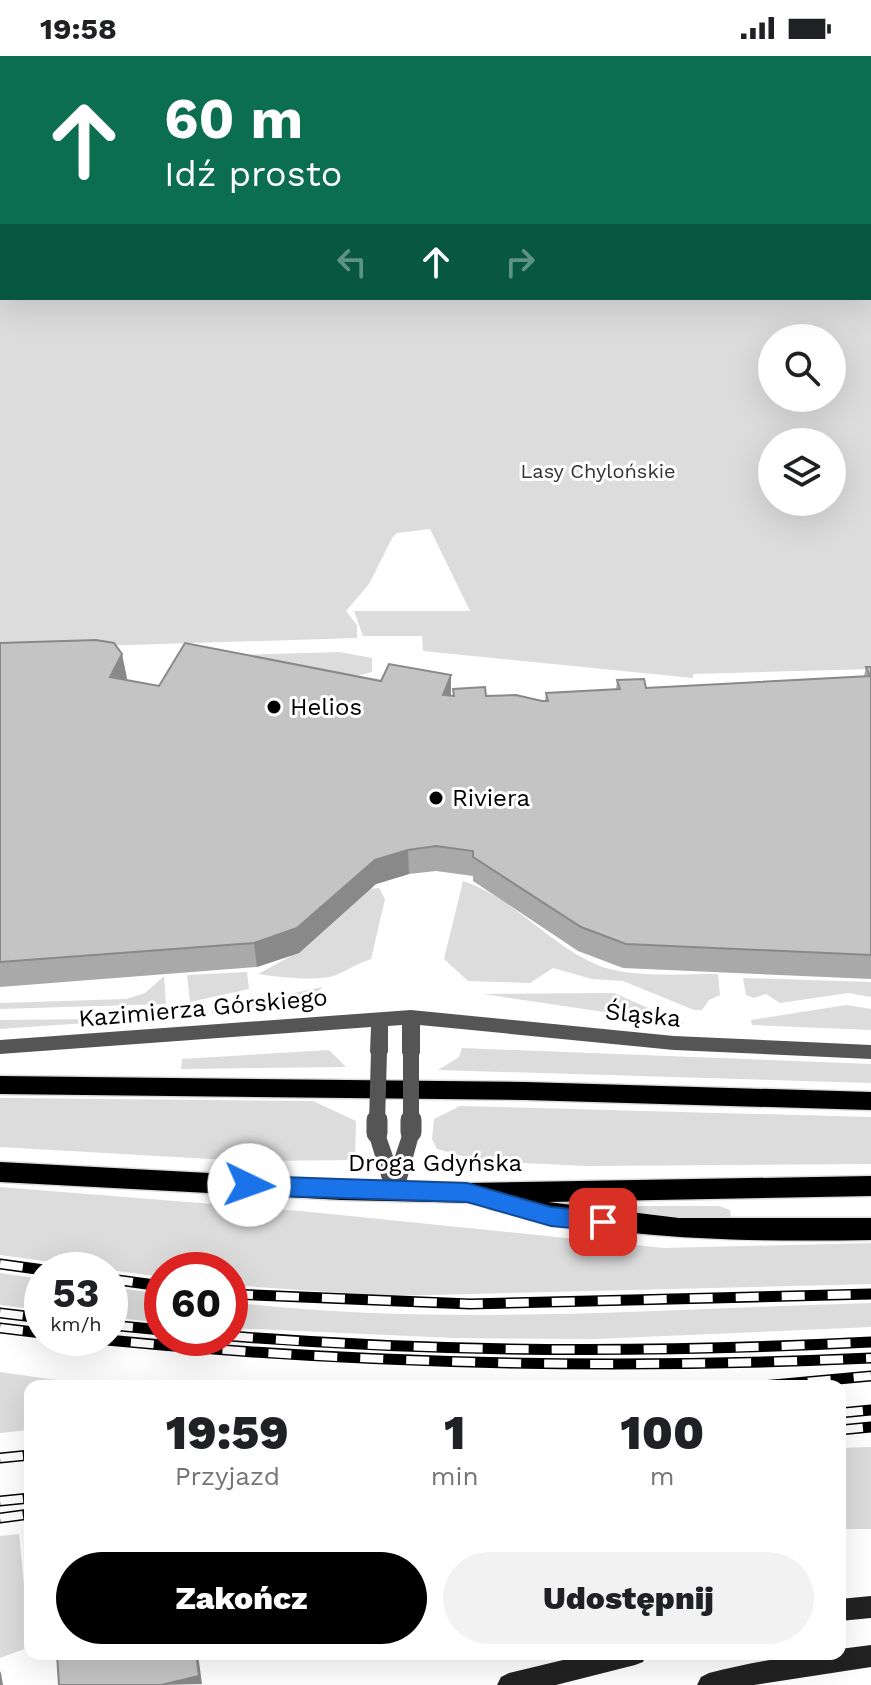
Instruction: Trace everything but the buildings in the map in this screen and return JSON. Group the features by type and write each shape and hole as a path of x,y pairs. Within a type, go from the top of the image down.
{"main road":[{"path":"0,1085 510,1090 871,1101"},
{"name":"Droga Gdyńska","path":"0,1172 467,1193 871,1186"},
{"path":"467,1193 551,1216 681,1230 736,1233 871,1229"},
{"path":"846,1609 871,1607"},
{"path":"846,1660 871,1656"},
{"path":"509,1685 611,1660"},
{"path":"709,1685 764,1671 842,1660"}],"street":[{"name":"Kazimierza Górskiego","path":"0,1047 411,1017"},
{"path":"395,1190 411,1132 411,1017"},
{"name":"Śląska","path":"411,1017 674,1043 871,1052"},
{"path":"380,1018 377,1133 395,1190"}],"green space":[{"name":"Lasy Chylońskie","path":"0,300 871,300 871,669 693,674 693,678 423,651 422,636 363,636 354,611 470,611 430,529 397,533 392,538 369,584 346,611 357,625 357,638 0,649"},
{"path":"340,652 372,658 372,672 353,677 237,655"},
{"path":"463,881 499,899 565,947 600,966 643,974 718,974 720,995 709,1000 702,1010 694,1010 623,981 592,979 553,968 530,983 468,981 444,959"},
{"path":"379,888 385,899 371,959 329,977 258,974 302,950 368,889"},
{"path":"247,972 249,989 190,1002 187,975"},
{"path":"164,976 166,1004 0,1009 0,1003 126,999 145,993"},
{"path":"743,978 871,982 871,997 848,993 780,1003 766,994 754,998 746,995"},
{"path":"323,987 309,999 212,1014 212,1010"},
{"path":"614,993 685,1024 483,994"},
{"path":"846,1005 871,1009 871,1030 752,1025 751,1020"},
{"path":"101,1019 101,1022 0,1029 0,1020"},
{"path":"462,1048 871,1064 871,1083 438,1070 459,1057"},
{"path":"329,1050 346,1067 181,1069 182,1059"},
{"path":"0,1098 313,1101 356,1121 355,1160 245,1161 0,1147"},
{"path":"460,1106 871,1117 871,1164 586,1166 480,1161 437,1149 432,1139 434,1119"},
{"path":"0,1187 311,1212 664,1248 871,1243 871,1284 386,1296 248,1286 248,1252 144,1252 144,1275 128,1272 128,1252 24,1252 24,1258 0,1255"},
{"path":"573,1206 719,1206 730,1210 731,1216 723,1221 664,1219"},
{"path":"0,1273 24,1276 24,1308 0,1305"},
{"path":"128,1289 144,1292 144,1321 128,1319"},
{"path":"871,1303 871,1327 595,1339 454,1338 248,1329 248,1304 390,1314 470,1315"},
{"path":"0,1372 56,1380 24,1380 24,1431 0,1433"},
{"path":"871,1447 871,1529 846,1529 846,1448"},
{"path":"19,1534 24,1585 24,1649 0,1658 0,1536"}],"railway":[{"path":"0,1264 24,1267"},
{"path":"128,1281 144,1284"},
{"path":"248,1295 470,1304 871,1294"},
{"path":"0,1313 24,1316"},
{"path":"128,1327 144,1328"},
{"path":"0,1328 24,1331"},
{"path":"248,1337 390,1346 550,1350 871,1342"},
{"path":"128,1342 281,1354 478,1362 674,1364 871,1358"},
{"path":"827,1380 871,1376"},
{"path":"846,1412 871,1410"},
{"path":"846,1429 871,1427"},
{"path":"0,1458 24,1456"},
{"path":"0,1501 24,1499"},
{"path":"0,1518 24,1515"}],"place":[{"name":"Helios","path":"274,707"},
{"name":"Riviera","path":"436,798"}],"route":[{"path":"249,1185 467,1193 551,1216 603,1222"}]}
